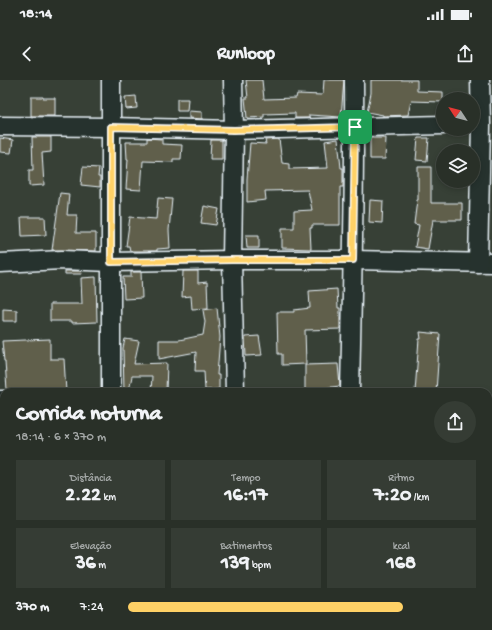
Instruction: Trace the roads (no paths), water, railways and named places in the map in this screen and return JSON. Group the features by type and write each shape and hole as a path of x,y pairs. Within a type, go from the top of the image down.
{"street":[{"path":"110,388 111,80"},
{"path":"233,80 234,130 232,260 236,388"},
{"path":"350,388 355,127 354,80"},
{"path":"0,263 62,260 111,262 353,260 485,263 480,80"},
{"path":"0,126 234,130 436,125"}]}
